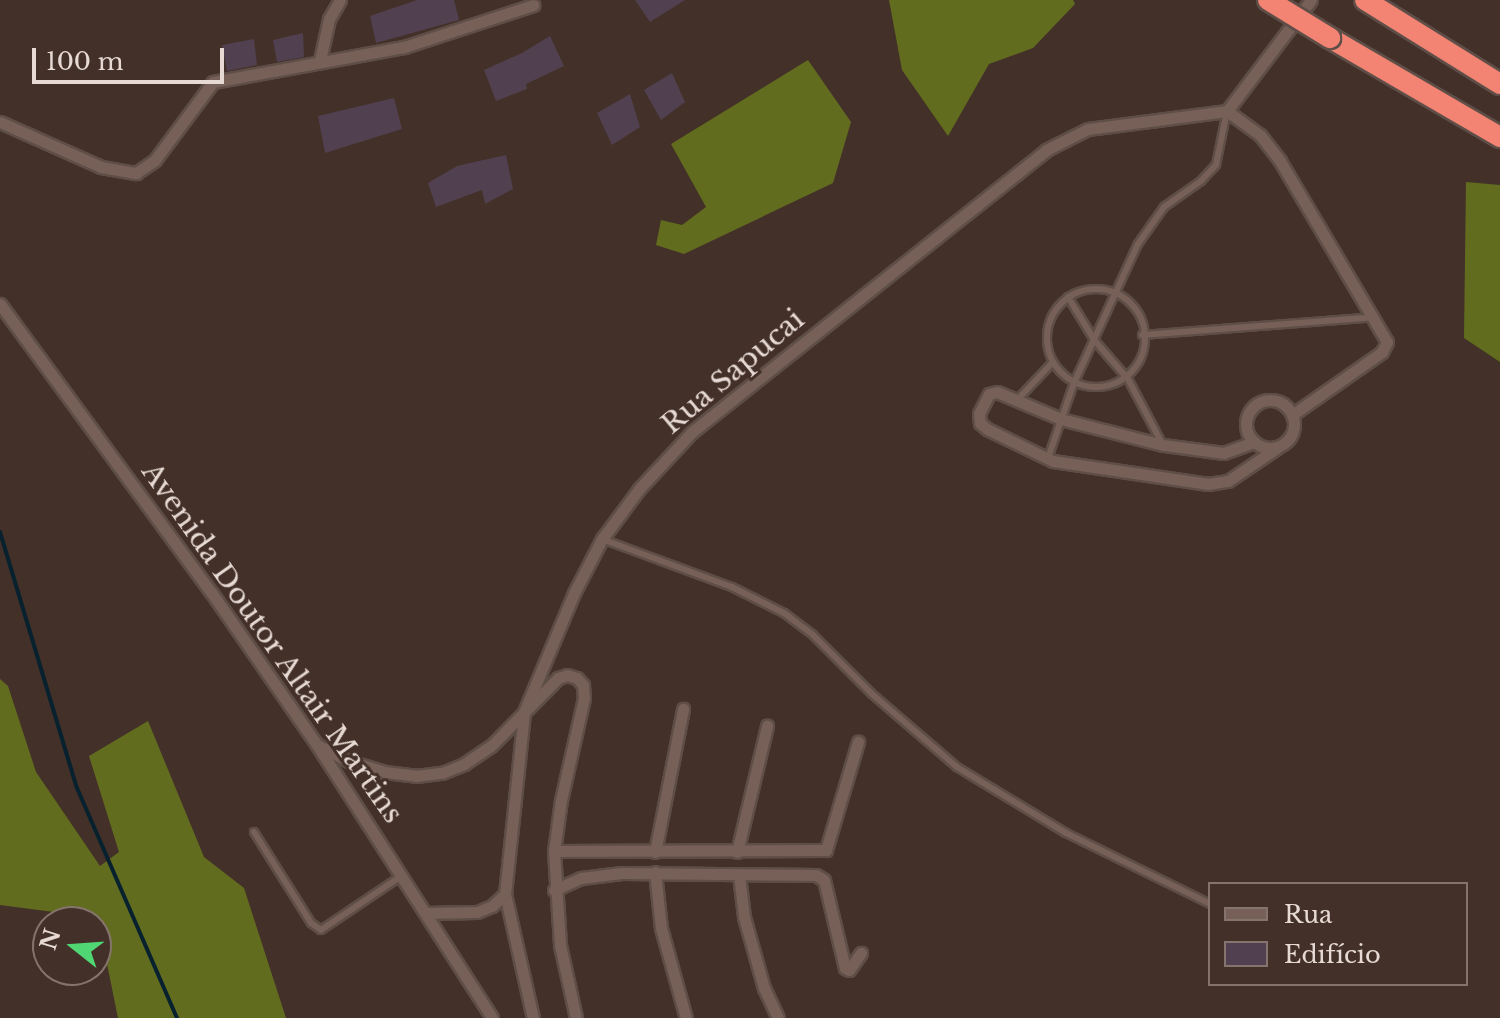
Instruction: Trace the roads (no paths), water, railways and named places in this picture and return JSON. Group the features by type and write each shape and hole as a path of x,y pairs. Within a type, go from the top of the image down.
{"highway":[{"path":"1268,0 1500,137"},
{"path":"1365,0 1500,84"}],"street":[{"path":"320,60 329,19 340,0"},
{"path":"1277,448 1254,442 1224,453 1163,445 1061,419 1003,392 989,394 979,414 980,423 1048,459 1208,484 1228,481 1277,448 1290,438 1292,415 1386,349 1387,342 1374,317 1280,161 1260,135 1227,111 1311,0"},
{"path":"0,122 101,167 136,173 155,160 213,82 404,47 533,5"},
{"name":"Rua Sapucai","path":"533,1018 505,894 524,712 574,593 602,539 639,489 692,432 1046,150 1088,129 1227,111"},
{"name":"Avenida Doutor Altair Martins","path":"0,304 211,592 317,745 492,1018"},
{"path":"1254,442 1247,428 1254,406 1276,401 1292,415"},
{"path":"317,745 349,761 385,772 416,776 442,773 464,764 491,746 558,678 567,675 577,678 583,685 584,698 561,800 554,851 554,890 560,945 576,1018"},
{"path":"655,852 683,709"},
{"path":"737,852 767,726"},
{"path":"554,851 826,850 858,742"},
{"path":"554,890 589,876 655,872 821,876 845,968 849,970 861,953"},
{"path":"655,872 661,928 686,1018"},
{"path":"739,875 752,945 764,988 778,1018"},
{"path":"426,913 477,912 492,906 505,894"}],"lane":[{"path":"1048,459 1074,383 1150,224 1164,207 1201,181 1216,165 1227,111"},
{"path":"1092,288 1116,291 1136,313 1142,335 1137,365 1128,379 1097,388 1074,383 1053,362 1048,332 1051,319 1068,297 1092,288"},
{"path":"1068,297 1095,341 1128,379 1163,445"},
{"path":"1142,335 1374,317"},
{"path":"1018,399 1053,362"},
{"path":"602,539 732,587 784,613 813,635 872,694 957,767 1066,833 1208,903"},
{"path":"254,832 311,923 321,930 403,875"}],"waterway":[{"path":"0,532 77,788 177,1018"}]}
